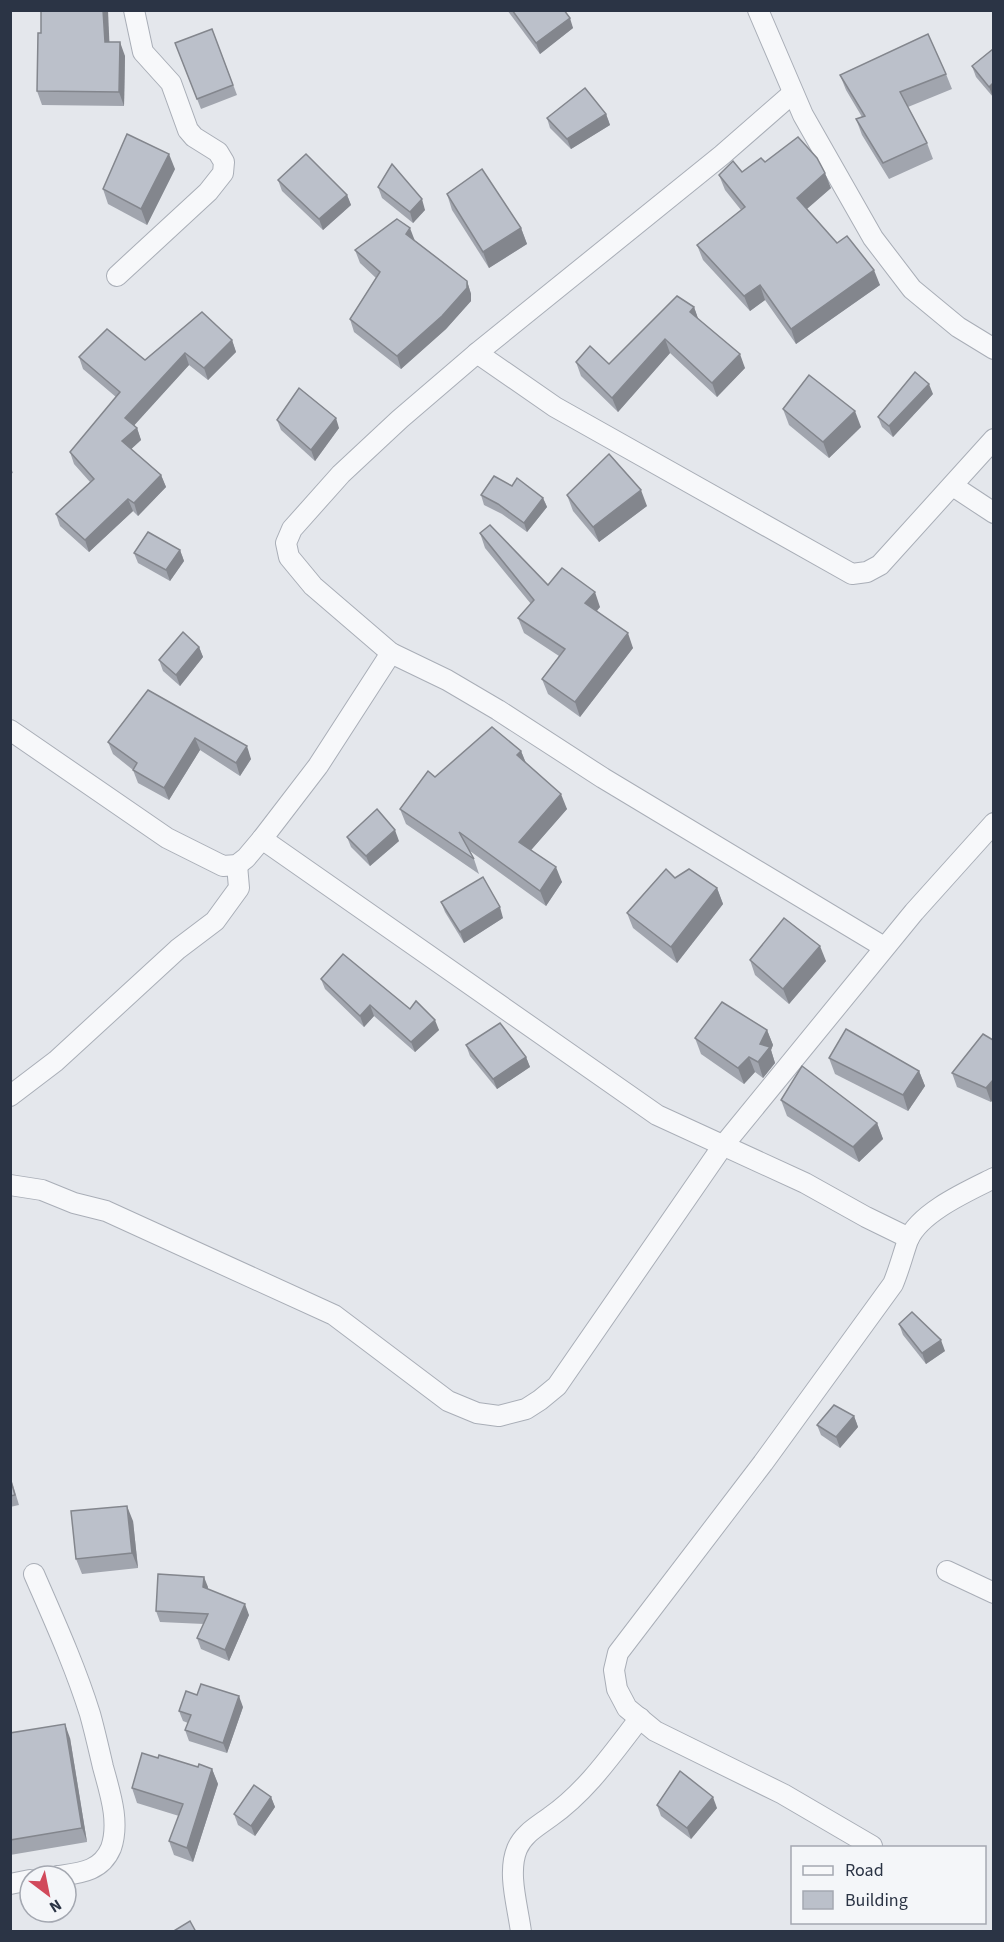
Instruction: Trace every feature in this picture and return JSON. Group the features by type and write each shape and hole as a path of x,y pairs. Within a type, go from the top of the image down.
{"street":[{"path":"117,276 208,192 224,173 224,162 218,152 194,137 188,130 171,83 143,52 135,10"},
{"path":"758,10 793,93 873,238 912,289 958,327 993,349"},
{"path":"793,93 722,155 477,353 400,419 341,474 292,528 286,543 289,557 313,586 391,653 447,680 498,710 603,778 884,947"},
{"path":"477,353 555,407 852,574 867,572 880,566 993,439"},
{"path":"953,486 993,513"},
{"path":"10,730 167,838 224,866 237,865 262,839 318,766 391,653"},
{"path":"10,1185 42,1190 74,1203 106,1210 334,1315 448,1401 477,1413 499,1416 526,1408 557,1386 722,1146 884,947 993,823"},
{"path":"262,839 657,1115 805,1183 909,1238"},
{"path":"10,1096 56,1061 178,950 215,921 239,888 237,865"},
{"path":"872,1846 783,1794 655,1731 627,1708 618,1689 614,1670 618,1653 763,1463 893,1284 909,1238 926,1218 949,1201 993,1178"},
{"path":"947,1571 993,1593"},
{"path":"34,1574 90,1714 113,1807 114,1834 110,1849 91,1871 78,1873"},
{"path":"521,1932 513,1874 517,1849 528,1834 567,1805 586,1787 640,1718"}],"building":[{"path":"41,10 103,10 105,42 120,42 119,92 37,91 38,33 41,33"},
{"path":"512,10 564,10 570,18 536,43"},
{"path":"212,29 233,85 197,99 175,43"},
{"path":"928,34 946,74 900,92 927,143 883,163 856,119 865,116 840,75"},
{"path":"993,49 993,83 989,87 972,66"},
{"path":"585,88 606,114 567,139 547,118"},
{"path":"127,134 169,154 141,209 103,189"},
{"path":"798,137 817,158 825,173 797,198 837,243 847,236 874,270 791,329 760,285 744,296 697,245 745,207 719,175 733,161 742,172 761,158 765,162"},
{"path":"306,154 347,195 319,219 278,180"},
{"path":"392,164 422,199 410,212 378,187"},
{"path":"482,169 521,228 483,252 447,194"},
{"path":"397,219 410,228 406,234 467,281 467,288 442,316 397,356 350,319 380,272 355,250"},
{"path":"677,296 694,307 690,312 740,354 712,383 665,339 612,398 576,362 590,346 609,364"},
{"path":"202,312 232,340 204,368 185,353 125,418 137,428 122,441 161,475 134,503 128,499 85,540 56,514 94,479 70,452 120,392 79,357 107,329 145,360"},
{"path":"915,372 929,384 889,426 878,417"},
{"path":"809,375 855,411 823,442 783,409"},
{"path":"299,388 336,418 311,450 277,420"},
{"path":"609,454 641,490 593,527 567,495"},
{"path":"494,476 512,486 517,478 543,498 524,523 481,495"},
{"path":"490,525 548,585 562,568 595,592 585,603 628,633 575,702 542,679 565,649 518,618 534,600 480,533"},
{"path":"148,532 180,550 166,570 134,553"},
{"path":"183,632 199,647 176,675 159,660"},
{"path":"148,690 247,746 236,763 195,738 164,788 133,770 137,763 108,742"},
{"path":"492,727 521,751 517,755 561,794 519,842 556,867 540,891 459,832 474,859 400,809 428,771 435,777"},
{"path":"377,809 395,830 366,856 347,837"},
{"path":"666,869 675,878 689,869 717,888 671,947 627,913"},
{"path":"483,877 500,907 460,932 441,902"},
{"path":"784,918 820,946 783,989 750,960"},
{"path":"343,954 410,1009 416,1001 435,1020 411,1042 370,1005 360,1016 321,979"},
{"path":"722,1002 767,1030 760,1044 770,1047 758,1062 749,1057 738,1068 695,1038"},
{"path":"500,1023 526,1057 493,1079 466,1045"},
{"path":"846,1029 919,1071 903,1095 829,1058"},
{"path":"983,1034 993,1040 993,1080 986,1088 952,1073"},
{"path":"802,1066 877,1123 853,1147 781,1100"},
{"path":"912,1312 941,1340 922,1353 899,1324"},
{"path":"834,1405 854,1416 836,1437 817,1425"},
{"path":"10,1478 15,1495 10,1496"},
{"path":"127,1506 132,1553 76,1559 71,1511"},
{"path":"158,1574 204,1577 203,1587 245,1604 225,1650 197,1638 208,1614 156,1611"},
{"path":"201,1684 239,1696 223,1743 185,1730 191,1715 179,1711 186,1691 197,1695"},
{"path":"65,1724 82,1828 10,1840 10,1733"},
{"path":"142,1753 158,1758 159,1755 198,1767 199,1764 212,1769 187,1848 169,1841 183,1804 132,1788"},
{"path":"680,1771 713,1797 687,1828 657,1805"},
{"path":"254,1785 271,1797 251,1826 234,1814"},
{"path":"190,1921 196,1932 172,1932"}]}
